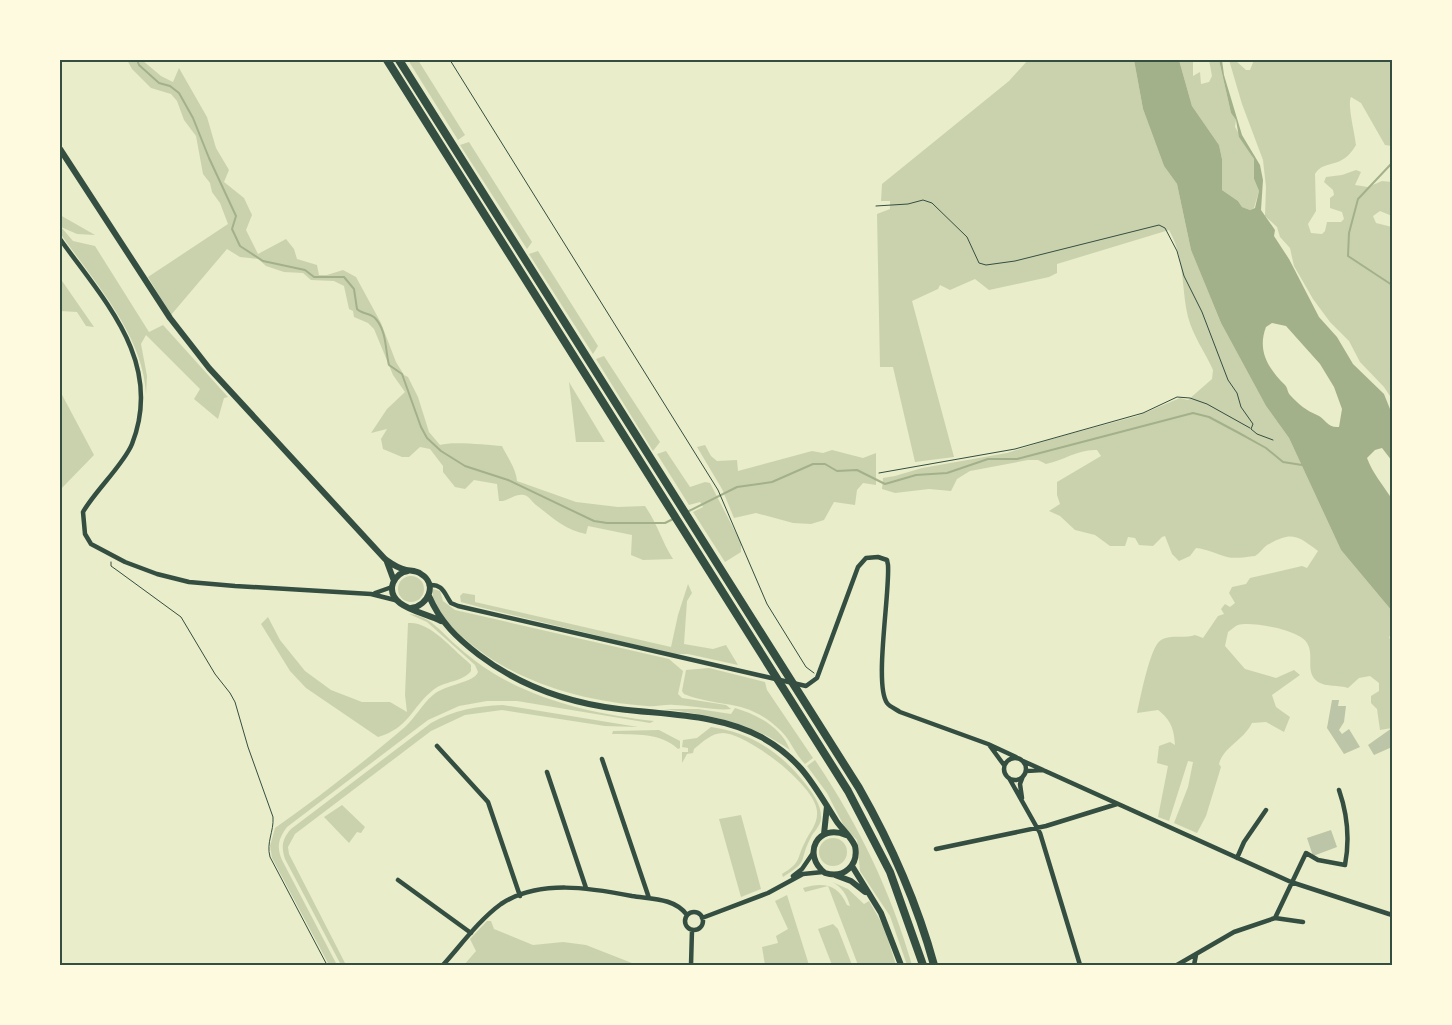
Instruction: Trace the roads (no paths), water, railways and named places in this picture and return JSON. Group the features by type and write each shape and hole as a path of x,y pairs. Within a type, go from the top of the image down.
{"highway":[{"path":"386,60 574,359 678,520 864,818 902,902 923,965"},
{"path":"399,60 859,788 889,845 912,898 934,965"}],"main road":[{"path":"60,149 170,318 209,368 385,559 395,567 423,574 429,584 429,596 442,622 468,647 490,664 536,688 571,699 616,709 715,721 744,730 764,739 792,759 806,772 855,846 856,857 852,866 845,872 835,875"},
{"path":"385,559 392,572 396,600 402,606 442,622"},
{"path":"393,584 400,574 408,571"},
{"path":"411,608 422,605 429,596"},
{"path":"824,834 827,806"},
{"path":"846,835 835,832 824,834 817,841 813,853 815,862 824,872 851,881 868,894"},
{"path":"852,866 887,925 901,965"}],"street":[{"path":"60,239 126,335 137,360 142,386 141,412 131,446 83,512 84,534 91,544 112,556 142,569 189,582 371,594 396,600"},
{"path":"429,584 439,586 445,590 451,603 458,606 806,686 814,682 820,671 858,567 866,558 878,557 887,560 889,574 883,654 883,695 888,705 900,712 988,744 1290,882 1392,916"},
{"path":"371,594 393,584"},
{"path":"988,744 996,752 1004,765 1004,773 1009,778 1037,828 1080,965"},
{"path":"437,746 488,802 520,896"},
{"path":"1004,765 1010,758 1016,757"},
{"path":"602,759 648,898"},
{"path":"1022,800 1020,784 1024,774 1023,761"},
{"path":"1009,778 1016,780 1024,774 1044,770"},
{"path":"547,772 586,888"},
{"path":"1275,918 1290,882 1306,853 1318,860 1345,865 1348,850 1348,820 1339,790"},
{"path":"936,849 1037,828 1117,804"},
{"path":"1237,858 1244,842 1266,810"},
{"path":"702,918 768,893 802,870 813,853"},
{"path":"788,881 809,872 824,872"},
{"path":"398,880 471,933"},
{"path":"443,965 471,933 501,904 520,896 557,888 586,888 675,903 687,915"},
{"path":"687,915 695,913 702,918"},
{"path":"687,915 685,923 692,930 691,965"},
{"path":"692,930 700,928 702,918"},
{"path":"1177,965 1196,956 1234,932 1275,918 1304,922"},
{"path":"1194,965 1196,956"}],"waterway":[{"path":"137,60 139,65 159,83 170,86 179,93 193,118 236,216 232,229 240,246 263,261 305,270 314,277 344,277 354,289 357,309 373,316 379,323 384,334 389,365 402,374 421,427 427,438 441,451 465,466 508,480 594,521 607,523 665,523 673,519"},
{"path":"1392,163 1358,199 1349,233 1348,256 1392,285"},
{"path":"687,512 737,487 772,482 813,464 825,464 837,471 857,470 885,484 916,475 947,473 988,459 1017,459 1193,413 1209,417 1239,433 1266,448 1283,462 1302,465"}]}
